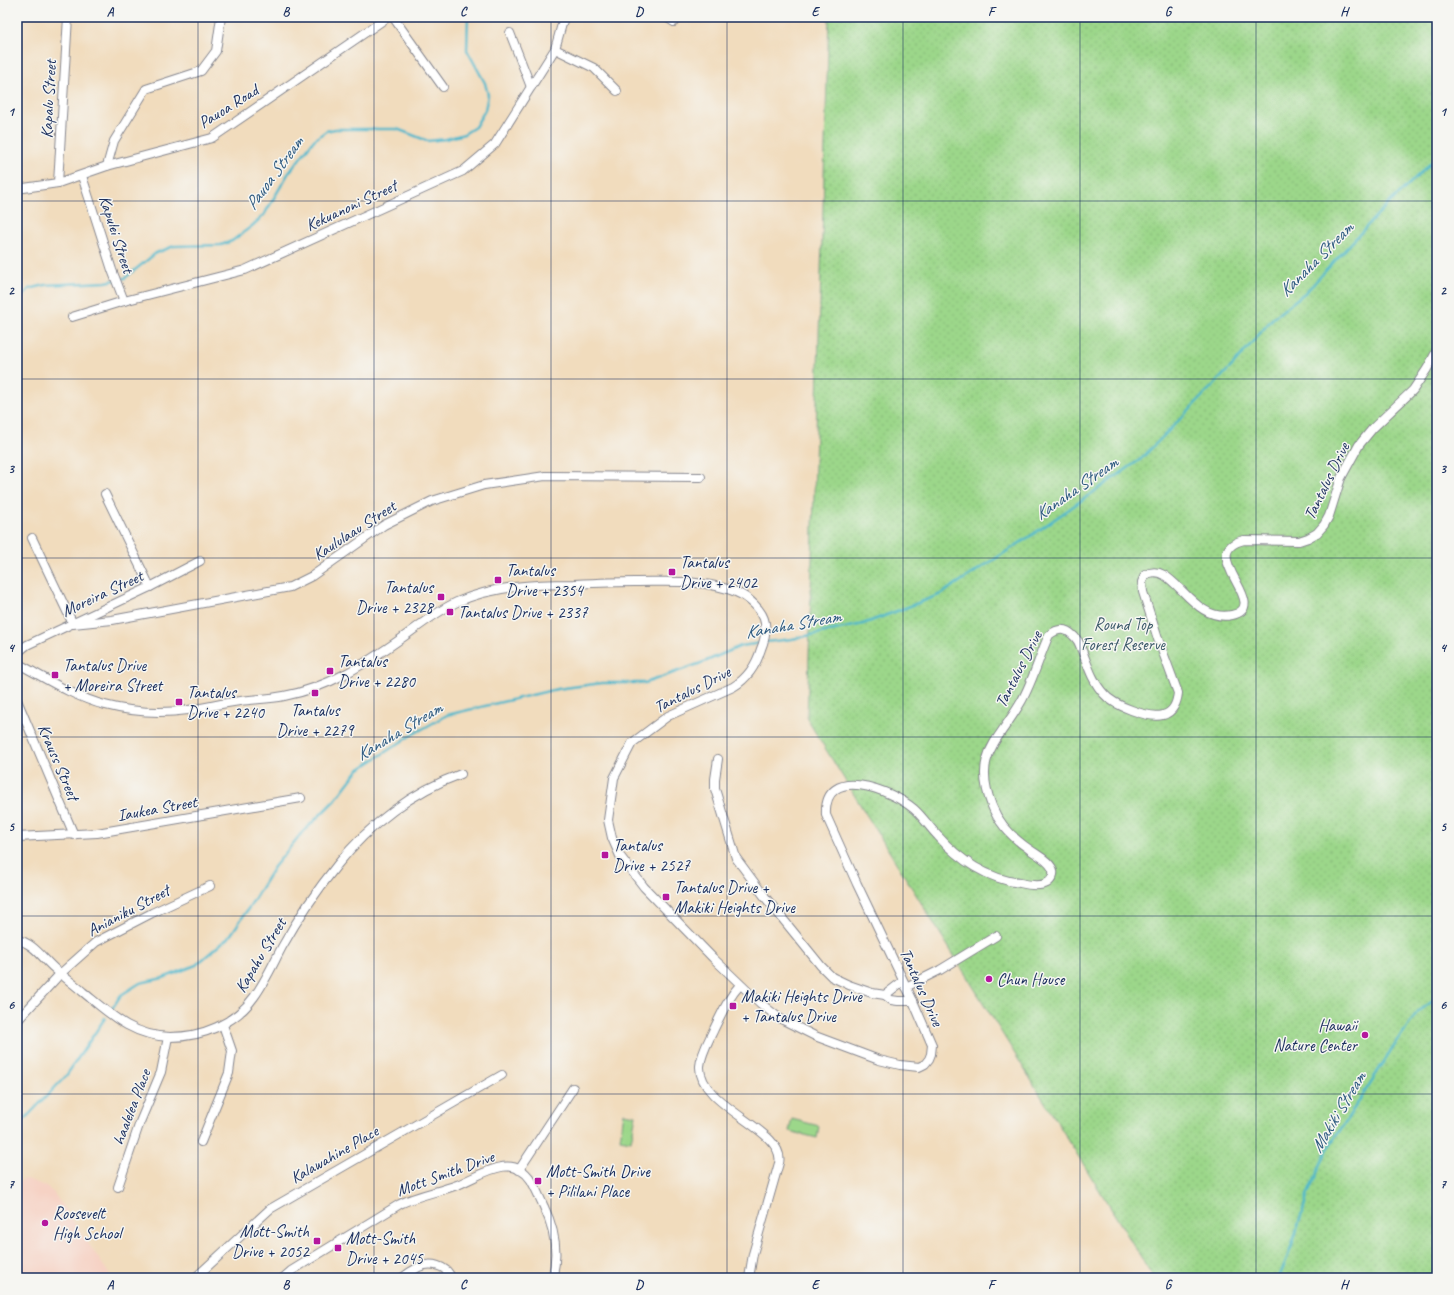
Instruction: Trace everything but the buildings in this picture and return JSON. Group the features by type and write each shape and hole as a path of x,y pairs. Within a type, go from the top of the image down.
{"street":[{"name":"Kapalu Street","path":"58,183 68,17"},
{"path":"107,166 114,142 146,89 201,71 216,51 221,17"},
{"name":"Pauoa Road","path":"17,189 58,183 82,176 107,166 212,138 388,17"},
{"path":"392,17 443,87"},
{"name":"Kekuanoni Street","path":"72,318 124,301 245,270 463,171 495,144 555,49 564,17"},
{"path":"666,17 674,22 681,17"},
{"path":"510,33 531,87"},
{"path":"555,49 594,68 617,91"},
{"name":"Kapulei Street","path":"82,176 112,270 124,301"},
{"name":"Tantalus Drive","path":"17,663 70,691 102,704 142,712 186,710 241,701 286,696 329,682 354,670 377,656 448,607 474,596 491,591 545,584 681,582 712,586 736,592 750,601 763,616 765,625 763,642 756,664 740,683 668,716 632,743 614,778 608,820 612,838 620,856 644,886 740,985 779,1018 797,1028 879,1060 900,1065 919,1067 925,1064 929,1059 932,1045 913,1001 826,816 826,803 831,793 834,789 844,785 872,788 888,794 914,810 944,843 959,857 976,868 992,876 1015,883 1041,885 1048,883 1053,876 1051,866 1047,861 1028,849 1011,835 999,821 988,793 985,774 987,758 990,750 1021,701 1049,635 1055,630 1063,629 1075,636 1078,640 1094,681 1104,694 1115,704 1150,714 1163,715 1169,712 1177,701 1178,693 1158,639 1143,592 1142,582 1145,575 1155,572 1161,573 1171,580 1199,608 1209,613 1218,616 1228,616 1239,613 1243,609 1245,603 1242,592 1227,566 1227,554 1230,546 1237,541 1244,540 1299,541 1317,533 1324,525 1341,478 1358,445 1373,428 1413,390 1427,369 1437,350"},
{"name":"Kaululaau Street","path":"73,624 112,620 290,587 312,576 384,525 432,501 484,485 545,476 701,477"},
{"path":"106,494 150,587"},
{"path":"32,538 73,624"},
{"name":"Moreira Street","path":"17,653 27,645 150,587 200,561"},
{"name":"Krauss Street","path":"17,700 74,835"},
{"path":"718,760 715,789 736,858 821,966 832,977 872,993 885,995 891,1000 913,1001"},
{"name":"Kapahu Street","path":"17,940 30,946 60,974 117,1020 133,1029 168,1037 194,1034 223,1025 241,1012 253,998 301,916 337,865 359,840 382,820 410,800 443,781 461,774"},
{"name":"Iaukea Street","path":"17,837 97,834 301,798"},
{"name":"Anianiku Street","path":"17,1022 60,974 96,942 152,912 210,886"},
{"path":"885,995 905,984 940,970 996,936"},
{"path":"740,985 733,992 726,1004 705,1050 700,1071 705,1082 714,1095 723,1104 762,1133 776,1148 780,1155 753,1254 749,1278"},
{"path":"201,1142 229,1073 232,1051 223,1025"},
{"name":"haalelea Place","path":"118,1186 140,1122 162,1072 168,1037"},
{"name":"Kalawahine Place","path":"195,1278 270,1209 502,1075"},
{"path":"519,1170 573,1088"},
{"name":"Mott Smith Drive","path":"283,1278 298,1267 408,1200 452,1187 494,1168 509,1166 528,1176 547,1213 554,1231 556,1262 552,1278"},
{"path":"402,1278 420,1267 433,1264 443,1267 451,1275 451,1278"}],"shaded area":[{"name":"Roosevelt High School","path":"27,1179 43,1185 53,1192 112,1278 17,1278 17,1182"}],"green space":[{"name":"Round Top Forest Reserve","path":"829,17 1437,17 1437,1278 1154,1278 807,719"},
{"path":"624,1113 636,1115 631,1141 620,1139"},
{"path":"792,1119 819,1126 817,1138 789,1131"}],"waterway":[{"name":"Pauoa Stream","path":"17,302 29,289 45,285 106,282 125,278 156,253 174,246 221,245 232,241 264,215 288,174 314,140 326,131 335,129 397,129 428,141 446,139 464,134 475,127 485,110 488,95 485,83 467,50 468,17"},
{"name":"Kanaha Stream","path":"766,642 792,639 863,624 939,595 1029,537 1141,459 1233,365 1273,318 1307,291 1378,214 1437,157"},
{"name":"Kanaha Stream","path":"111,1010 121,995 140,983 163,978 196,965 230,936 274,867 300,835 335,800 358,770 410,736 447,715 557,689 602,683 645,683 704,662 741,646 761,643"},
{"name":"Makiki Stream","path":"1279,1278 1291,1248 1308,1194 1326,1152 1400,1037 1418,1012 1437,998"},
{"name":"Kanaha Stream","path":"17,1127 66,1076 105,1018"}],"place":[{"name":"Tantalus Drive + 2402","path":"672,572"},
{"name":"Tantalus Drive + 2354","path":"498,580"},
{"name":"Tantalus Drive + 2328","path":"441,597"},
{"name":"Tantalus Drive + 2337","path":"450,612"},
{"name":"Tantalus Drive + 2280","path":"330,671"},
{"name":"Tantalus Drive + Moreira Street","path":"55,675"},
{"name":"Tantalus Drive + 2279","path":"315,693"},
{"name":"Tantalus Drive + 2240","path":"179,702"},
{"name":"Tantalus Drive + 2527","path":"605,855"},
{"name":"Tantalus Drive + Makiki Heights Drive","path":"666,897"},
{"name":"Chun House","path":"989,979"},
{"name":"Makiki Heights Drive + Tantalus Drive","path":"733,1006"},
{"name":"Hawaii Nature Center","path":"1365,1035"},
{"name":"Mott-Smith Drive + Pililani Place","path":"538,1181"},
{"name":"Roosevelt High School","path":"45,1223"},
{"name":"Mott-Smith Drive + 2052","path":"317,1241"},
{"name":"Mott-Smith Drive + 2045","path":"338,1248"}]}
